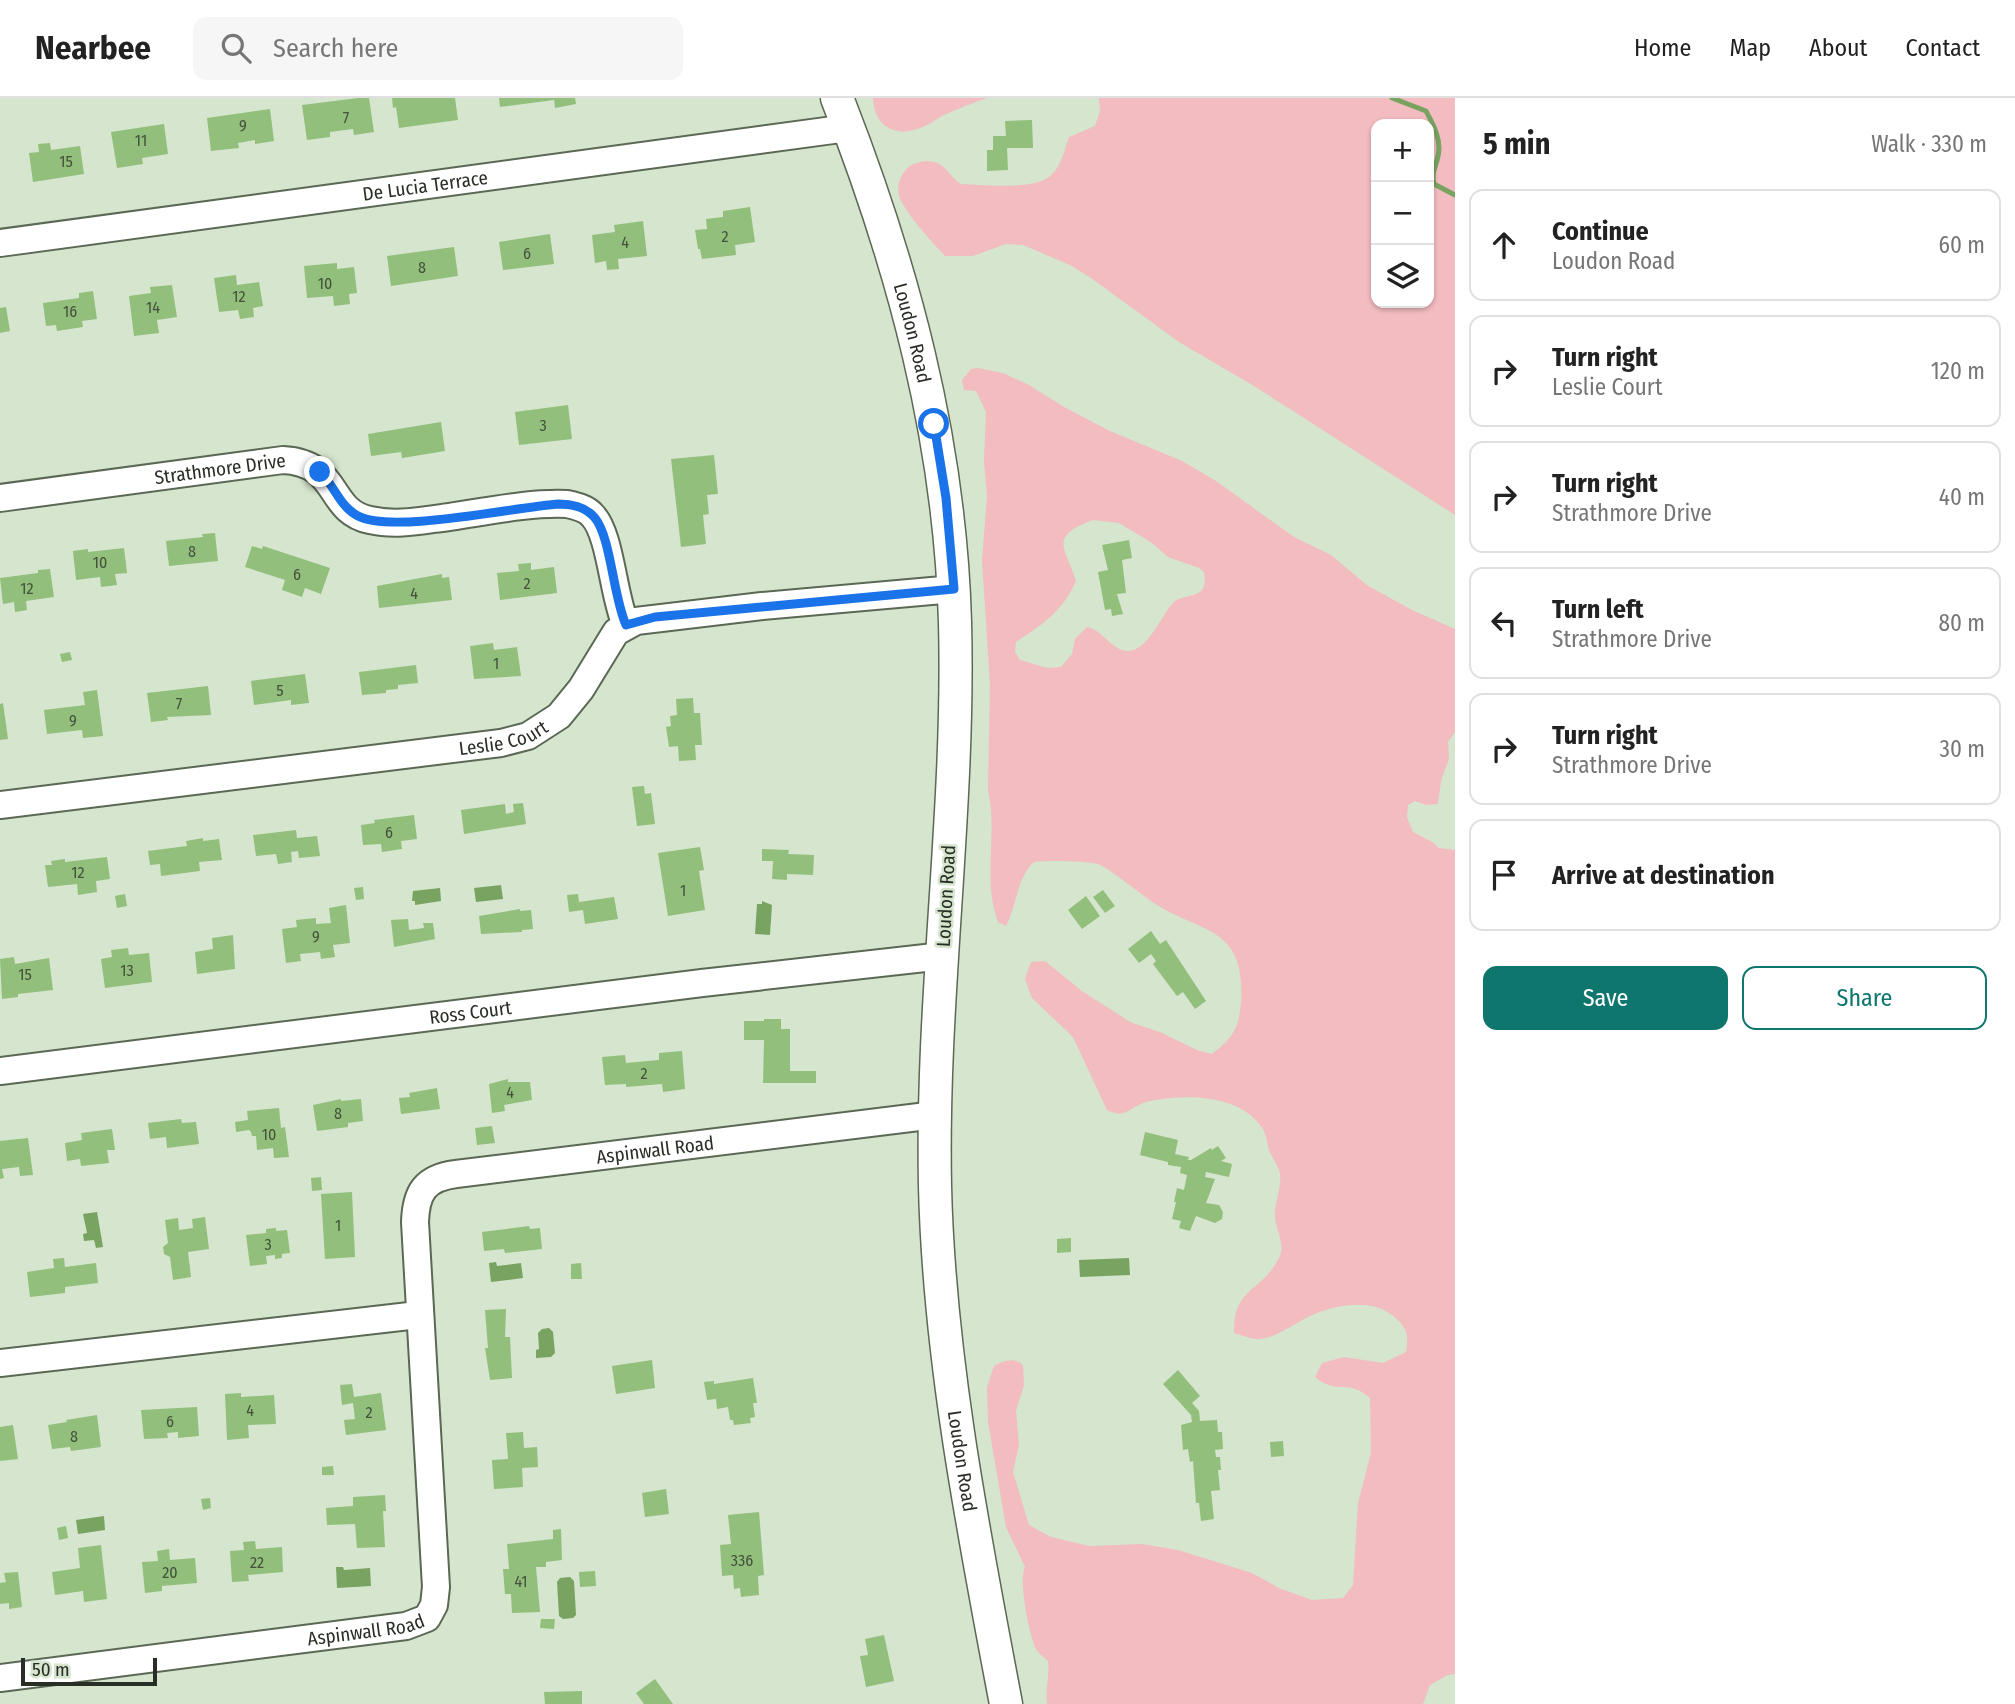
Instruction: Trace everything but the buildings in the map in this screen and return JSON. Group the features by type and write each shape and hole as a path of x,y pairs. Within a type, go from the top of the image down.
{"main road":[{"name":"Loudon Road","path":"836,98 895,265 926,379 946,498 954,589 955,664 935,1115 935,1191 951,1374 1006,1704"}],"street":[{"name":"De Lucia Terrace","path":"0,243 848,128"},
{"name":"Strathmore Drive","path":"0,498 283,460 304,463 320,472 343,505 358,516 371,521 414,522 567,504 588,511 601,527 617,604 626,625"},
{"path":"626,625 655,617 954,589"},
{"name":"Leslie Court","path":"0,804 516,740 540,730 559,716 581,688 616,632 626,625"},
{"name":"Ross Court","path":"0,1071 678,986 943,956"},
{"name":"Aspinwall Road","path":"0,1678 406,1626 427,1618 434,1605 436,1587 418,1315 415,1222 417,1201 422,1190 439,1177 935,1115"},
{"path":"0,1363 418,1315"}],"shaded area":[{"path":"873,98 987,98 917,129 898,131 890,129 878,118"},
{"path":"1099,98 1455,98 1455,515 1254,386 1179,342 1070,265 1023,245 1006,244 973,256 945,256 919,227 899,195 898,187 902,175 910,166 924,162 941,165 961,184 1006,186 1041,181 1056,169 1069,137 1095,126 1100,111"},
{"path":"971,369 1003,373 1110,431 1182,461 1216,481 1294,537 1331,555 1368,586 1455,629 1455,732 1448,742 1449,759 1441,781 1438,804 1426,805 1415,801 1408,805 1407,817 1413,832 1439,848 1455,850 1455,1674 1430,1685 1423,1704 1047,1704 1048,1661 1036,1649 1030,1632 1023,1583 1025,1567 1006,1527 988,1422 987,1387 994,1366 1009,1360 1023,1365 1024,1385 1016,1411 1019,1445 1013,1472 1029,1525 1051,1537 1089,1546 1142,1544 1178,1550 1252,1573 1279,1588 1312,1600 1343,1598 1353,1585 1358,1503 1371,1453 1370,1398 1355,1389 1323,1383 1315,1377 1322,1363 1344,1357 1383,1363 1406,1352 1407,1340 1404,1327 1392,1315 1373,1306 1363,1305 1341,1306 1320,1312 1267,1338 1254,1339 1234,1333 1235,1318 1243,1298 1265,1278 1281,1253 1275,1217 1280,1174 1262,1127 1238,1107 1194,1097 1150,1101 1125,1113 1107,1110 1073,1037 1032,998 1025,979 1031,962 1045,961 1082,991 1130,1022 1212,1054 1226,1042 1237,1025 1241,976 1236,958 1216,934 1169,912 1098,864 1034,862 1024,875 1006,926 998,922 993,906 990,873 990,685 982,560 987,497 984,461 986,412 976,391 964,390 962,380","holes":["1093,520 1119,523 1152,543 1168,557 1204,572 1205,583 1202,590 1174,602 1148,639 1135,649 1128,651 1117,648 1098,632 1087,627 1075,639 1072,654 1061,667 1047,668 1020,660 1015,652 1016,642 1058,609 1076,581 1065,552 1065,538 1079,526"]},
{"path":"501,885 503,899 476,902 474,888"},
{"path":"440,888 441,901 415,905 415,901 412,901 413,891"},
{"path":"762,901 772,905 770,935 755,934 757,904 762,904"},
{"path":"97,1212 103,1247 96,1248 94,1240 84,1241 83,1234 87,1233 83,1214"},
{"path":"1129,1258 1130,1275 1080,1277 1079,1260"},
{"path":"496,1262 497,1266 521,1263 523,1278 491,1282 489,1263"},
{"path":"549,1328 553,1332 555,1353 551,1357 536,1358 536,1350 539,1349 538,1333"},
{"path":"104,1516 105,1530 78,1534 76,1520"},
{"path":"336,1567 343,1567 344,1570 370,1568 371,1586 337,1588"},
{"path":"570,1577 574,1581 576,1615 563,1619 559,1616 557,1582 560,1578"}],"waterway":[{"path":"1392,98 1426,111 1439,144 1433,173 1434,184 1455,195"}],"route":[{"path":"320,472 343,505 358,516 371,521 414,522 559,504 574,505 588,511 601,527 617,604 626,625 655,617 954,589 946,498 934,424"}]}
